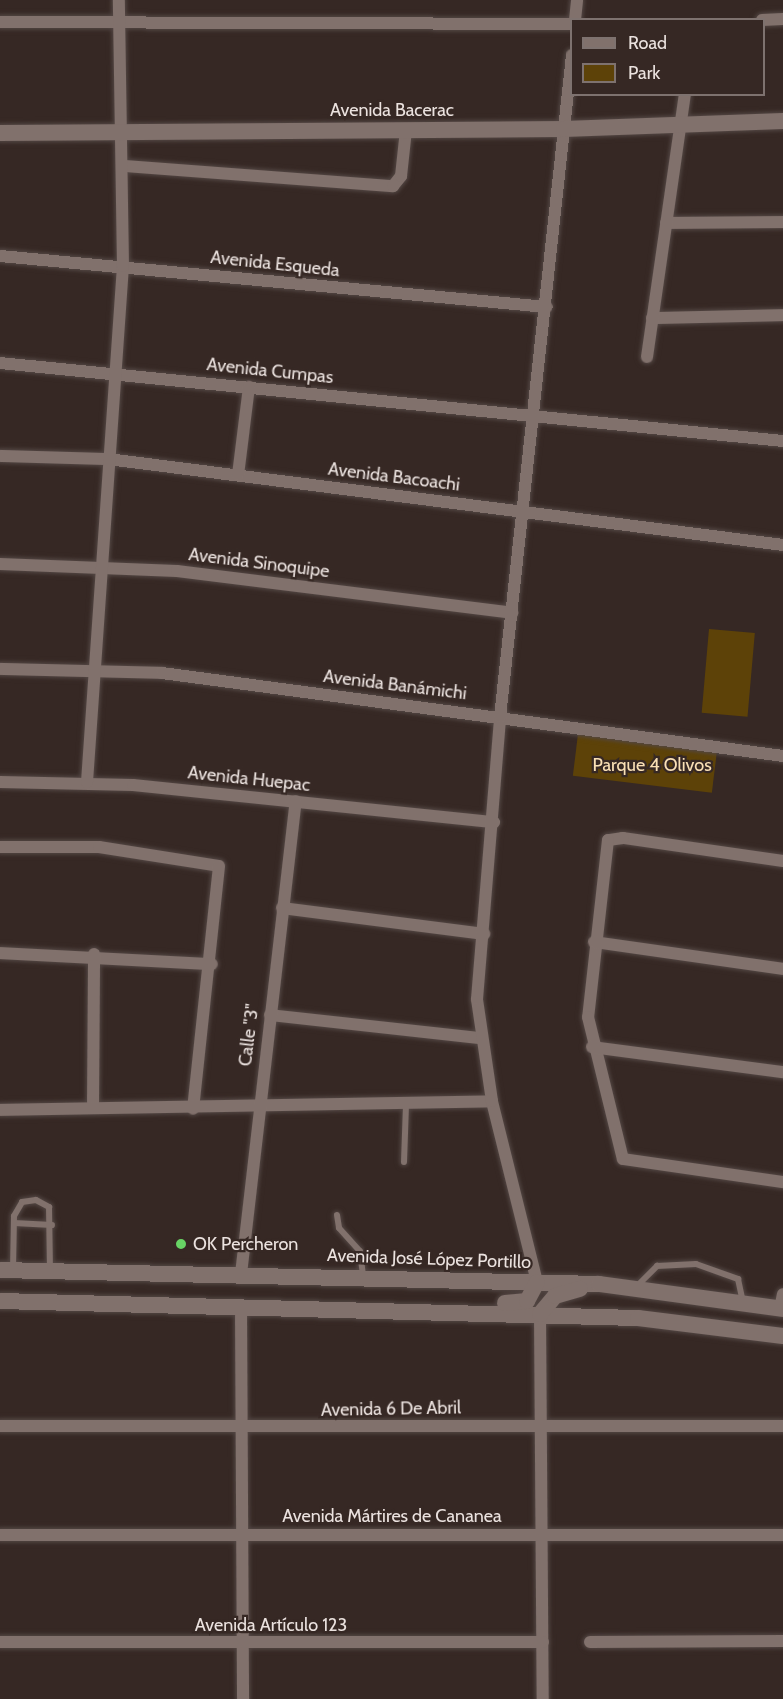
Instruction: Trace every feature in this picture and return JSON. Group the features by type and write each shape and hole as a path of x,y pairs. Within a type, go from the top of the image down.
{"main road":[{"name":"Avenida Bacerac","path":"0,133 564,129 783,121"},
{"name":"Avenida José López Portillo","path":"7,1270 537,1282 635,1288 743,1302 782,1304"},
{"path":"415,1309 521,1303 531,1297 537,1282"},
{"path":"540,1314 570,1289 635,1288"},
{"path":"0,1301 415,1309 638,1318 783,1336"}],"street":[{"path":"87,782 100,564 117,371 123,266 125,132 119,0"},
{"path":"575,18 577,0"},
{"path":"765,20 783,19"},
{"path":"0,22 570,24"},
{"path":"537,1282 492,1101 480,1038 477,999 494,822 500,717 525,511 570,74"},
{"path":"647,357 685,96"},
{"path":"124,166 393,186 401,176 406,130"},
{"path":"666,224 783,222"},
{"name":"Avenida Esqueda","path":"0,256 547,307"},
{"path":"652,318 783,315"},
{"name":"Avenida Cumpas","path":"0,363 117,371 249,387 783,441"},
{"path":"238,475 249,387"},
{"name":"Avenida Bacoachi","path":"0,456 108,459 783,545"},
{"name":"Avenida Sinoquipe","path":"0,564 100,564 512,613"},
{"name":"Avenida Banámichi","path":"0,669 94,668 500,717 783,756"},
{"name":"Avenida Huepac","path":"0,782 87,782 494,822"},
{"name":"Calle \"3\"","path":"241,1274 258,1108 296,801"},
{"path":"783,861 623,838 608,840 594,942 588,1017 592,1047 623,1159 783,1182"},
{"path":"0,847 72,845 213,861 222,874 194,1109"},
{"path":"282,908 484,934"},
{"path":"594,942 783,969"},
{"path":"0,953 94,954 212,964"},
{"path":"93,1108 94,954"},
{"path":"270,1015 480,1038"},
{"path":"592,1047 783,1072"},
{"path":"0,1110 258,1108 492,1101"},
{"path":"241,1307 244,1533 243,1699"},
{"path":"540,1314 543,1699"},
{"name":"Avenida 6 De Abril","path":"0,1426 243,1430 542,1425 783,1426"},
{"name":"Avenida Mártires de Cananea","path":"0,1535 244,1533 783,1535"},
{"path":"590,1642 783,1641"},
{"name":"Avenida Artículo 123","path":"0,1642 543,1642"}],"lane":[{"path":"404,1162 406,1105"},
{"path":"7,1270 14,1223 22,1202 36,1200 49,1207 52,1225 50,1270"},
{"path":"337,1215 339,1228 360,1251 363,1277"},
{"path":"14,1223 52,1225"},
{"path":"635,1288 657,1266 696,1264 738,1279 743,1302"}],"green space":[{"path":"709,629 755,633 748,717 702,713"},
{"name":"Parque 4 Olivos","path":"578,734 717,751 712,793 573,776"}],"place":[{"name":"OK Percheron","path":"181,1244"}]}
